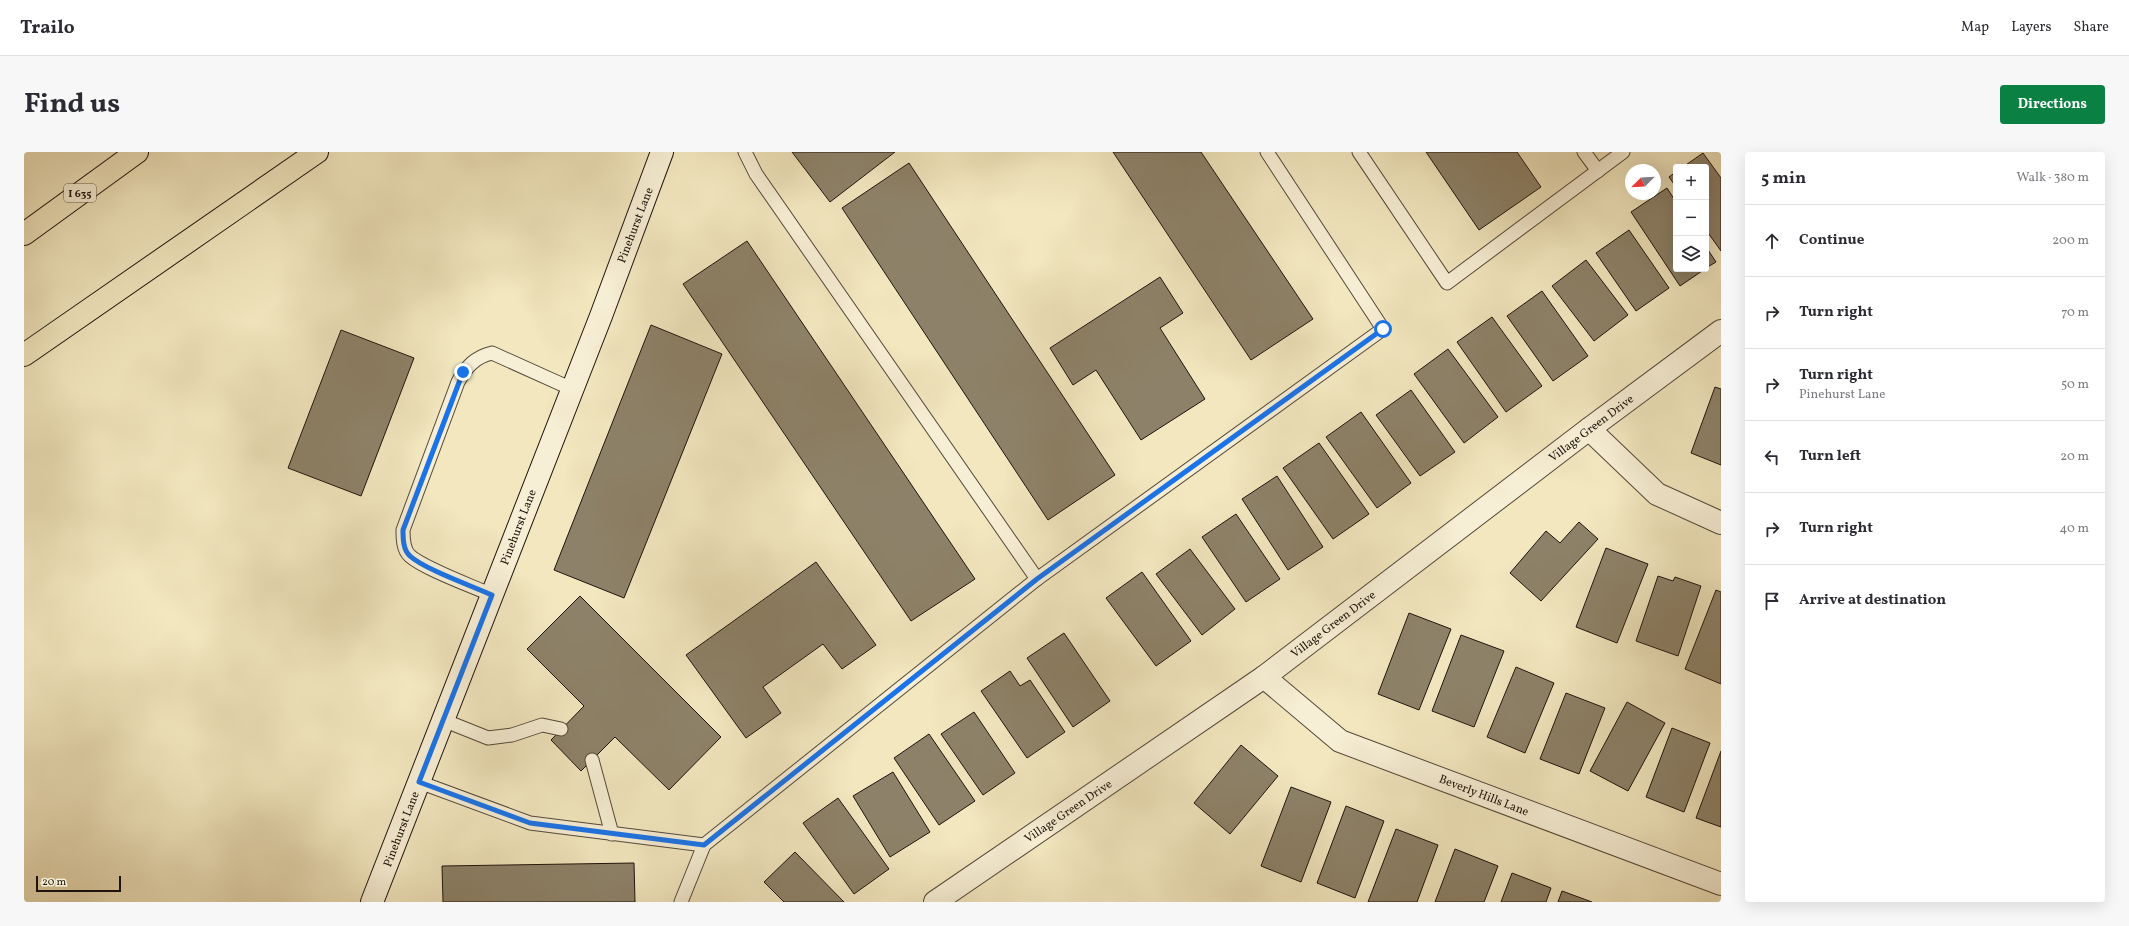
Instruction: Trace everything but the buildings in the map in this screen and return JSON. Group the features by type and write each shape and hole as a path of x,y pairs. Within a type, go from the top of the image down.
{"highway":[{"name":"I 635","path":"24,234 137,152"},
{"path":"24,355 317,152"}],"street":[{"name":"Pinehurst Lane","path":"372,902 572,389 662,152"},
{"name":"Village Green Drive","path":"935,902 1264,677 1589,429 1721,331"},
{"path":"1589,429 1657,494 1721,523"},
{"name":"Beverly Hills Lane","path":"1264,677 1340,741 1721,884"}],"lane":[{"path":"745,152 761,180 1037,579"},
{"path":"681,902 704,845 1037,579 1383,329 1267,152"},
{"path":"1359,152 1447,283 1623,152"},
{"path":"1584,152 1598,171"},
{"path":"492,595 423,564 409,556 403,543 403,530 458,382 471,363 481,356 492,353 572,389"},
{"path":"443,720 488,738 512,735 542,725 561,729"},
{"path":"592,760 612,834"},
{"path":"419,782 530,823 704,845"}],"route":[{"path":"463,372 403,530 403,543 409,556 423,564 492,595 419,782 530,823 598,833 648,837 704,845 1037,579 1383,329"}]}
